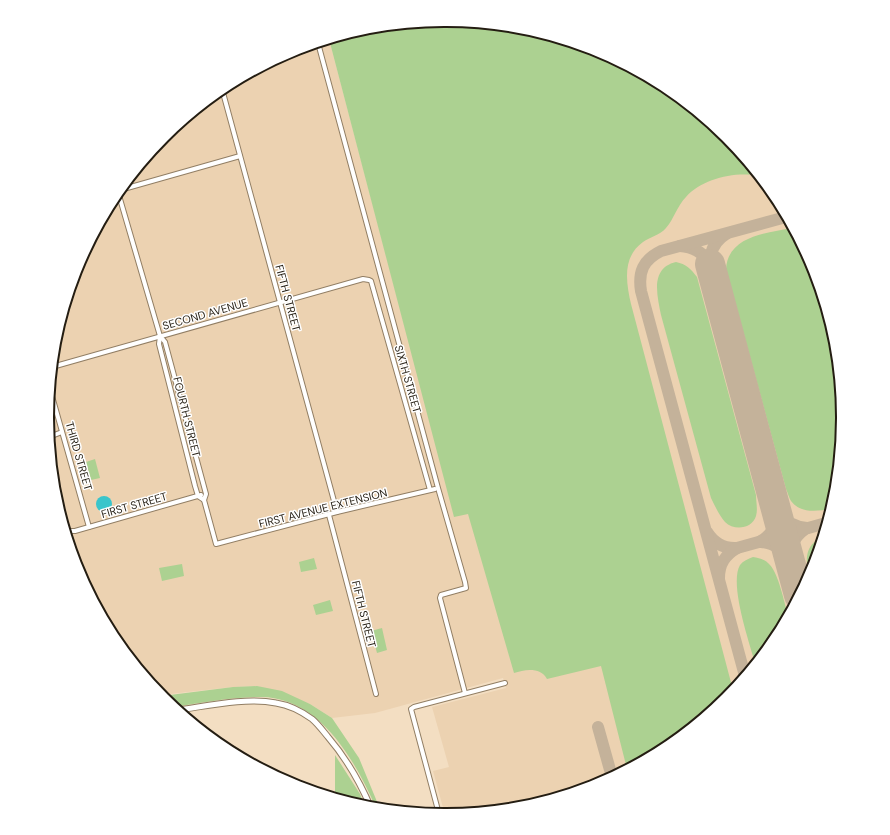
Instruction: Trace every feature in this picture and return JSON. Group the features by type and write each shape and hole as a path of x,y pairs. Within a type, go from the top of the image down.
{"street":[{"path":"320,48 438,488 465,582 466,588 441,595 440,598 465,693"},
{"name":"FIFTH STREET","path":"224,96 337,512"},
{"path":"129,188 240,156"},
{"name":"FOURTH STREET","path":"121,199 160,336 159,344 198,496"},
{"name":"SECOND AVENUE","path":"58,365 363,279"},
{"name":"SIXTH STREET","path":"363,279 371,281 432,489"},
{"name":"FOURTH STREET","path":"160,336 166,342 206,494"},
{"path":"172,396 179,394"},
{"name":"THIRD STREET","path":"54,405 89,527"},
{"path":"179,423 186,421"},
{"path":"55,435 62,432"},
{"path":"187,452 194,450"},
{"path":"195,486 203,484"},
{"name":"FIRST AVENUE EXTENSION","path":"204,500 216,544 432,489"},
{"path":"198,496 204,500 206,494"},
{"name":"FIRST STREET","path":"72,531 206,494"},
{"name":"FIFTH STREET","path":"329,515 376,694"},
{"path":"437,808 411,709 505,683"},
{"path":"186,709 229,703 260,701 288,706 300,711 312,719 337,748 352,770 367,800"}],"shaded area":[{"path":"445,27 471,28 496,30 545,40 702,124 739,160 770,201 783,222 806,268 815,292 828,341 832,367 836,418 835,443 828,494 815,543 806,567 783,613 755,655 721,694 683,727 640,756 618,768 571,787 546,795 496,805 443,808 433,771 449,767 432,707 506,688 503,678 375,713 332,718 310,704 257,686 233,687 169,694 151,675 120,634 95,590 75,543 62,494 55,443 55,392 62,341 75,292 95,245 120,201 151,160 188,124 228,93 272,67 296,57 330,44 455,517 369,35 394,30"}],"green space":[{"path":"445,27 496,30 546,40 594,57 618,67 640,79 683,108 721,141 751,175 720,178 701,185 693,191 683,201 666,228 636,248 627,270 631,304 731,683 683,727 662,742 626,764 601,666 547,679 541,672 532,670 514,673 468,514 454,517 330,44 344,40 394,30"},
{"path":"787,229 806,268 815,292 828,341 835,392 836,418 832,468 824,510 804,510 795,505 789,497 726,269 728,258 734,249 741,243 760,234"},
{"path":"676,262 688,267 697,277 756,495 756,516 751,524 747,526 733,527 725,522 711,498 661,315 657,283 662,270 668,265"},
{"path":"95,459 100,478 91,480 86,462"},
{"path":"816,540 807,564 809,548"},
{"path":"753,557 768,563 773,569 779,582 786,607 770,634 753,657 738,599 737,574 740,565 744,561"},
{"path":"314,558 317,569 301,572 299,562"},
{"path":"182,564 184,576 162,581 159,568"},
{"path":"330,600 333,611 316,615 313,605"},
{"path":"382,628 387,650 377,653 371,631"},
{"path":"257,686 282,691 310,704 332,718 359,758 377,802 373,801 357,770 346,752 332,734 317,719 300,707 280,700 259,697 227,699 182,706 170,695 233,687"},
{"path":"335,755 362,799 335,792"}],"water":[{"path":"104,496 110,498 112,504 110,510 104,512 98,510 96,504 98,498"}],"taxiway":[{"path":"743,670 641,291 640,278 641,272 646,263 650,258 661,251 781,218"},
{"path":"710,264 711,255 716,243 726,234"},
{"path":"680,246 698,251 708,260 710,264"},
{"path":"775,509 789,522 797,526 807,528"},
{"path":"761,541 769,535 774,527 776,518 775,509"},
{"path":"719,578 720,568 724,560 737,548 820,525"},
{"path":"790,562 793,544 797,536 804,530"},
{"path":"707,532 720,544 737,548"},
{"path":"761,542 778,548 785,554 790,562"},
{"path":"598,727 610,771"}],"runway":[{"path":"710,264 797,586"}]}
